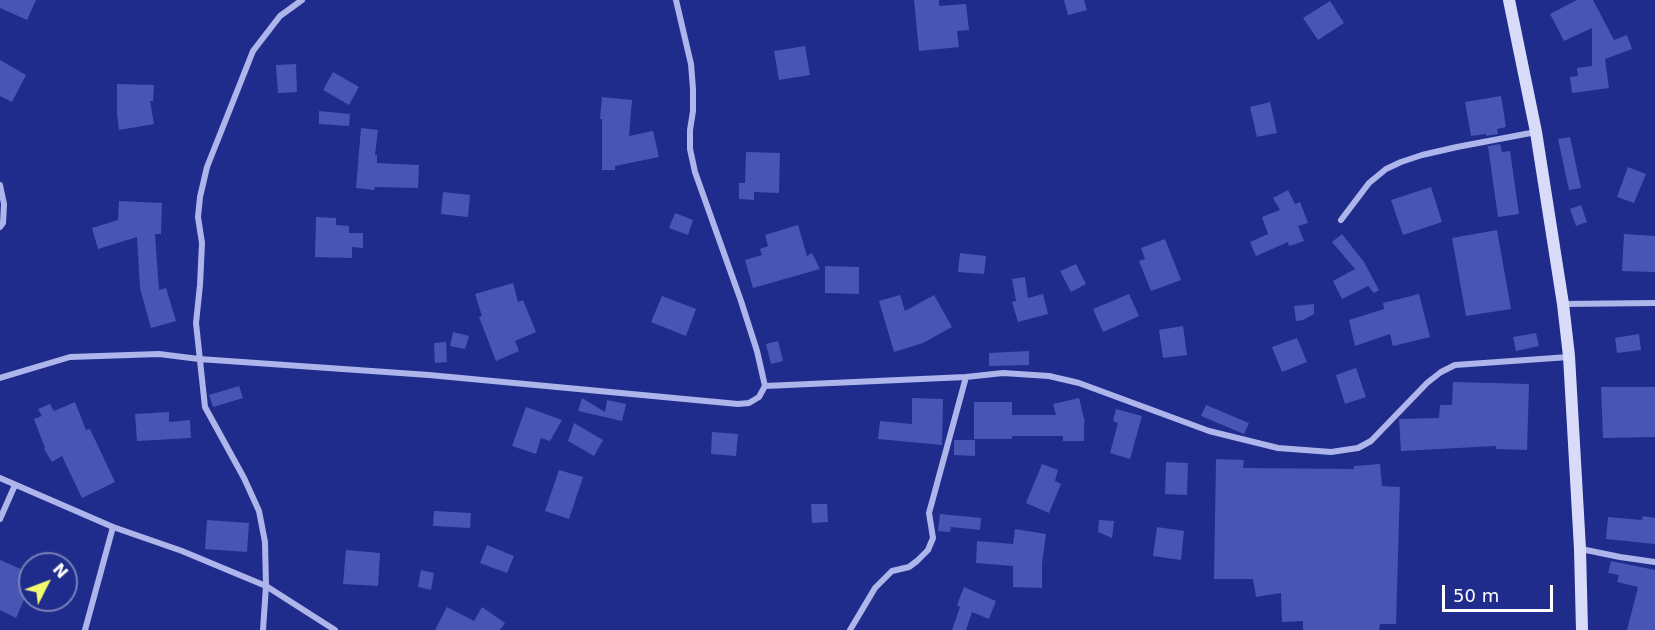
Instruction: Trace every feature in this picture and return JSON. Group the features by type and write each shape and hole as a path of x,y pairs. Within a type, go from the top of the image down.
{"main road":[{"path":"1509,0 1536,132 1563,304 1569,357 1580,549 1582,630"}],"street":[{"path":"263,630 266,585 265,542 259,511 244,478 205,407 196,323 202,243 198,217 207,167 253,51 280,16 302,0"},
{"path":"0,378 70,357 159,354 199,359 429,375 738,404 748,403 759,397 765,386 758,351 690,149 693,111 691,64 676,0"},
{"path":"1341,220 1369,183 1386,169 1401,162 1457,147 1536,132"},
{"path":"0,185 4,204 3,223 0,226"},
{"path":"1563,304 1655,303"},
{"path":"765,386 966,377 1003,373 1049,376 1079,383 1209,431 1278,448 1331,452 1358,448 1371,441 1427,383 1455,365 1569,357"},
{"path":"850,630 875,588 892,571 909,567 928,550 933,538 929,513 966,377"},
{"path":"0,478 113,527 182,551 266,585 335,630"},
{"path":"0,519 15,484"},
{"path":"85,630 113,527"},
{"path":"1580,549 1655,562"}],"building":[{"path":"0,0 36,0 27,20 0,8"},
{"path":"914,0 939,0 939,6 966,4 969,30 957,31 959,47 919,51"},
{"path":"1064,0 1084,0 1087,10 1068,15"},
{"path":"1577,0 1593,0 1614,40 1627,35 1632,49 1605,59 1609,88 1572,93 1570,77 1578,76 1577,68 1592,66 1592,28 1564,41 1550,14"},
{"path":"1330,1 1344,23 1318,40 1303,18"},
{"path":"805,46 810,75 779,80 774,51"},
{"path":"0,60 26,75 12,102 0,96"},
{"path":"296,64 297,92 278,93 276,65"},
{"path":"333,72 359,87 349,105 323,90"},
{"path":"117,84 154,85 153,101 150,101 154,124 119,130"},
{"path":"1501,96 1506,127 1497,129 1498,134 1471,136 1465,102"},
{"path":"602,97 632,100 629,136 653,131 659,157 615,166 615,170 602,170 602,119 600,119"},
{"path":"1270,102 1277,133 1257,137 1250,107"},
{"path":"319,111 350,114 349,126 319,124"},
{"path":"361,128 378,130 375,155 377,155 377,163 419,165 418,188 375,187 374,190 356,188"},
{"path":"1570,137 1581,188 1569,190 1558,139"},
{"path":"1500,144 1502,152 1510,151 1519,214 1498,217 1488,146"},
{"path":"746,152 780,153 779,193 754,192 754,200 739,199 739,183 745,183"},
{"path":"1628,167 1646,174 1634,203 1617,197"},
{"path":"1431,187 1442,222 1403,235 1391,200"},
{"path":"1288,190 1295,204 1300,202 1308,223 1298,226 1304,241 1289,246 1288,242 1256,256 1250,242 1268,234 1262,217 1280,210 1273,198"},
{"path":"443,192 470,195 468,217 441,214"},
{"path":"119,201 162,203 161,234 155,234 159,290 166,288 176,321 151,328 140,288 137,237 98,249 92,228 118,220"},
{"path":"1581,205 1587,222 1576,226 1570,209"},
{"path":"675,213 693,220 688,235 669,228"},
{"path":"316,217 336,218 336,225 349,226 349,233 363,233 363,248 352,247 352,258 315,257"},
{"path":"798,225 807,256 812,253 820,269 753,288 745,260 762,255 760,249 768,246 765,235"},
{"path":"1497,230 1511,309 1466,316 1452,238"},
{"path":"1342,234 1364,262 1379,290 1374,293 1368,286 1342,299 1333,281 1355,269 1332,242"},
{"path":"1624,234 1655,236 1655,272 1622,271"},
{"path":"1165,239 1181,280 1151,291 1139,261 1145,259 1141,248"},
{"path":"960,253 986,256 984,274 958,272"},
{"path":"1076,264 1086,284 1071,292 1060,271"},
{"path":"825,266 859,267 859,294 825,293"},
{"path":"1025,277 1028,298 1043,294 1048,314 1018,322 1012,302 1016,301 1012,279"},
{"path":"513,283 518,302 523,300 536,332 515,341 519,351 496,361 479,317 482,316 475,294"},
{"path":"1129,294 1139,316 1103,332 1093,309"},
{"path":"1419,294 1430,337 1393,346 1390,334 1355,346 1349,320 1384,309 1383,303"},
{"path":"900,295 905,311 934,295 952,327 923,343 894,352 879,301"},
{"path":"662,296 696,309 686,336 651,322"},
{"path":"1314,304 1314,314 1296,321 1294,306"},
{"path":"1183,326 1187,355 1163,358 1159,330"},
{"path":"453,332 469,336 465,349 450,346"},
{"path":"1536,333 1539,346 1516,351 1513,337"},
{"path":"1639,334 1641,350 1617,353 1615,338"},
{"path":"1297,338 1307,362 1282,372 1272,347"},
{"path":"778,341 783,361 771,364 766,344"},
{"path":"446,342 447,362 435,363 434,343"},
{"path":"1029,351 1029,365 989,366 989,353"},
{"path":"1356,368 1366,397 1345,404 1336,375"},
{"path":"1453,382 1529,384 1527,450 1496,449 1496,446 1401,451 1399,419 1439,418 1440,405 1452,405"},
{"path":"239,386 243,398 213,407 209,395"},
{"path":"1601,387 1655,387 1655,437 1603,438"},
{"path":"582,398 605,412 607,400 626,404 622,421 578,411"},
{"path":"912,398 943,399 942,445 878,439 880,421 912,424"},
{"path":"1079,398 1085,423 1084,441 1063,441 1063,436 974,439 974,402 1012,402 1012,415 1056,415 1053,404"},
{"path":"75,402 86,430 90,429 115,482 82,498 62,456 52,462 44,449 34,419 42,416 38,409 50,404 54,411"},
{"path":"1206,405 1249,423 1244,434 1201,416"},
{"path":"526,407 562,420 550,441 541,438 536,454 512,446"},
{"path":"1116,409 1142,416 1130,459 1110,453 1118,423 1113,421"},
{"path":"169,412 169,422 190,420 191,438 137,441 135,414"},
{"path":"574,423 603,440 594,456 568,441"},
{"path":"712,432 738,434 736,456 711,454"},
{"path":"954,440 975,440 975,456 954,455"},
{"path":"1216,459 1244,460 1243,468 1354,469 1354,466 1380,464 1382,486 1400,487 1396,624 1380,624 1379,630 1303,630 1303,621 1282,622 1281,593 1256,597 1253,579 1214,579"},
{"path":"1166,462 1188,463 1187,495 1165,494"},
{"path":"1042,464 1058,470 1055,481 1061,484 1049,513 1026,503"},
{"path":"559,470 583,477 569,519 545,511"},
{"path":"811,504 827,504 828,522 812,523"},
{"path":"434,511 471,513 470,528 433,526"},
{"path":"940,514 981,518 980,530 951,527 950,532 938,531"},
{"path":"1643,516 1655,518 1655,544 1606,539 1608,517 1642,520"},
{"path":"207,520 249,523 247,552 205,549"},
{"path":"1099,520 1114,521 1112,538 1098,532"},
{"path":"1157,527 1184,531 1181,560 1153,556"},
{"path":"1015,529 1046,534 1042,588 1013,587 1013,566 976,563 977,541 1013,544"},
{"path":"487,545 514,556 507,573 480,563"},
{"path":"346,550 380,553 378,586 343,584"},
{"path":"0,560 18,568 19,612 16,618 0,610"},
{"path":"1611,561 1655,570 1655,630 1627,630 1638,587 1617,582 1619,575 1608,573"},
{"path":"421,570 434,573 431,590 418,587"},
{"path":"964,587 996,601 989,619 972,612 966,630 952,630 960,607 957,605"},
{"path":"447,607 474,621 482,607 505,623 500,630 435,630"}]}
